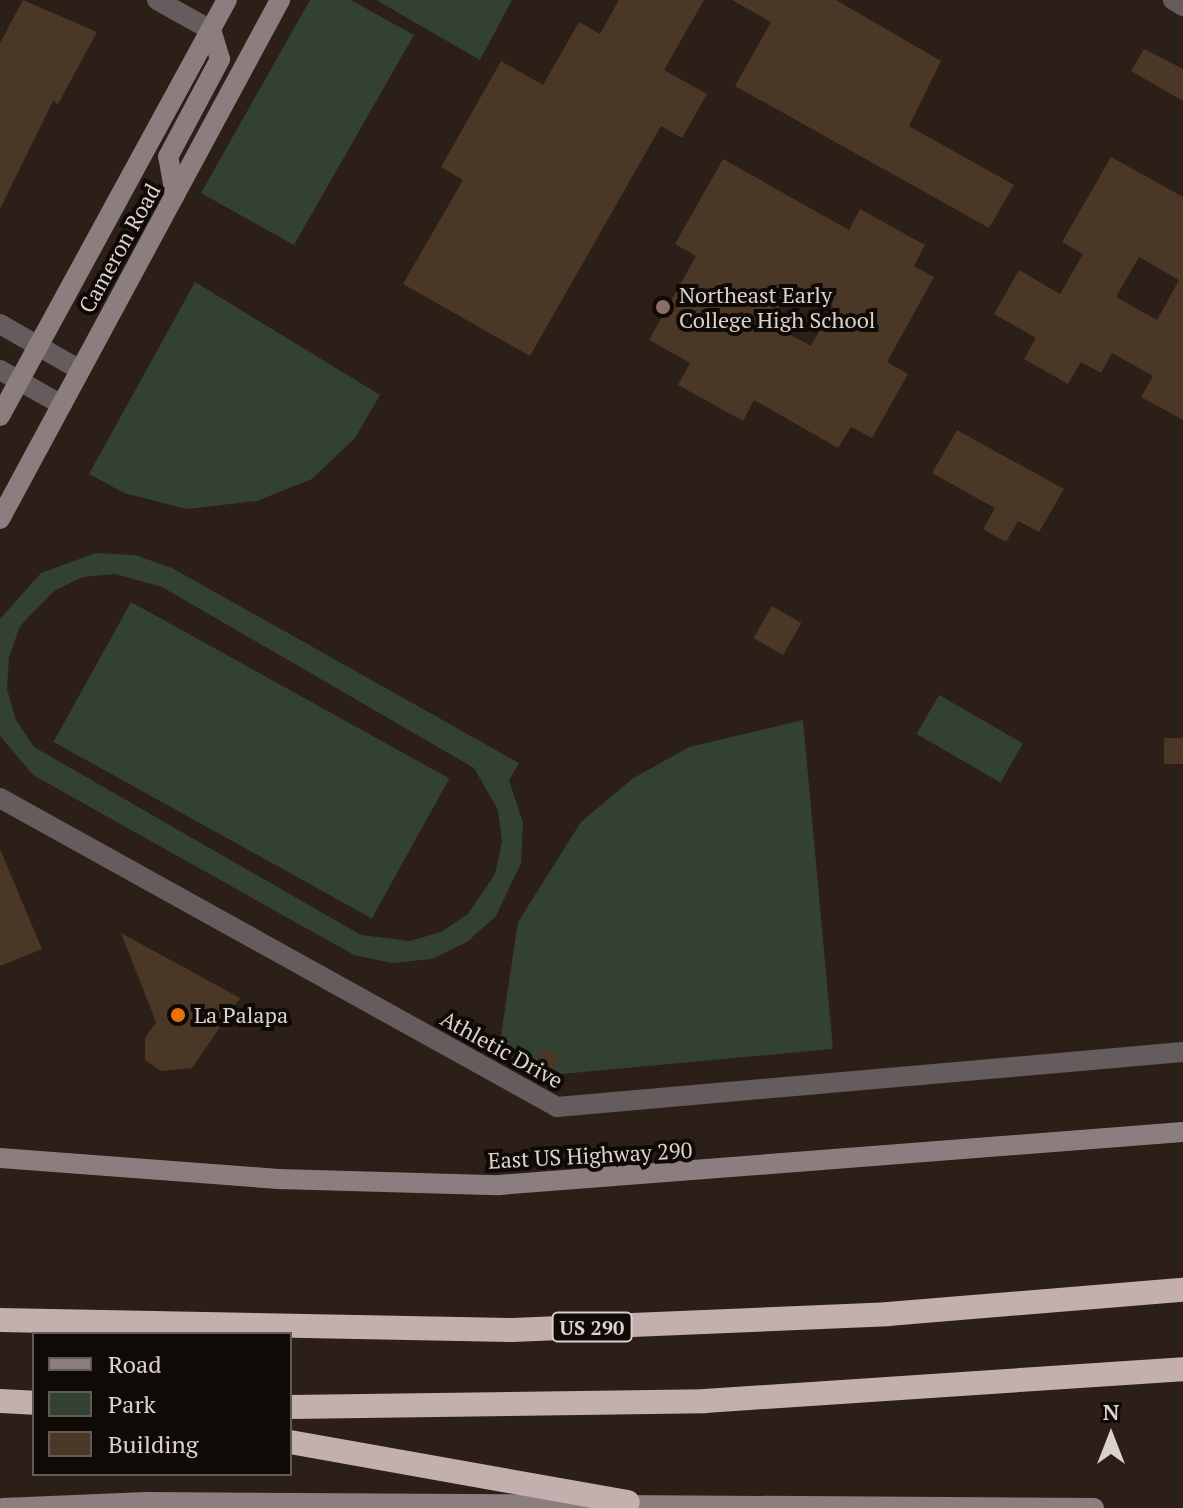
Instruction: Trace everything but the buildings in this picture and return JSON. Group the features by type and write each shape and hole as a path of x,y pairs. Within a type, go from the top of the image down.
{"highway":[{"name":"US 290","path":"0,1320 512,1330 888,1314 1183,1290"},
{"path":"292,1407 705,1401 1183,1369"},
{"path":"0,1401 32,1403"},
{"path":"292,1442 628,1502"}],"main road":[{"name":"Cameron Road","path":"0,416 227,0"},
{"name":"Cameron Road","path":"0,519 280,0"},
{"path":"175,195 168,157 220,59 211,30"},
{"name":"East US Highway 290","path":"0,1158 278,1179 499,1185 1183,1132"},
{"path":"3,1508 146,1502 628,1502 1094,1508"}],"street":[{"path":"157,0 211,30"},
{"path":"1173,0 1183,6"},
{"path":"0,324 80,370"},
{"path":"0,370 62,405"},
{"name":"Athletic Drive","path":"0,798 557,1107 1183,1052"}],"green space":[{"path":"310,0 351,0 414,35 294,245 201,193"},
{"path":"376,0 512,0 480,60"},
{"path":"195,282 380,395 355,438 312,479 257,501 187,509 124,493 89,474"},
{"path":"96,553 135,555 172,568 519,763 509,780 523,823 521,863 496,916 467,942 432,959 392,963 354,955 33,775 0,736 0,619 41,573","holes":["115,574 162,587 474,768 498,810 502,842 495,874 468,914 441,932 410,941 361,935 34,747 16,720 7,689 9,657 20,626 54,591 83,577"]},
{"path":"131,602 449,778 372,918 53,742"},
{"path":"939,695 1023,744 1001,782 916,734"},
{"path":"803,720 833,1049 540,1076 499,1049 518,922 581,822 632,779 689,747"}],"place":[{"name":"Northeast Early College High School","path":"663,307"},
{"name":"La Palapa","path":"178,1015"}]}
